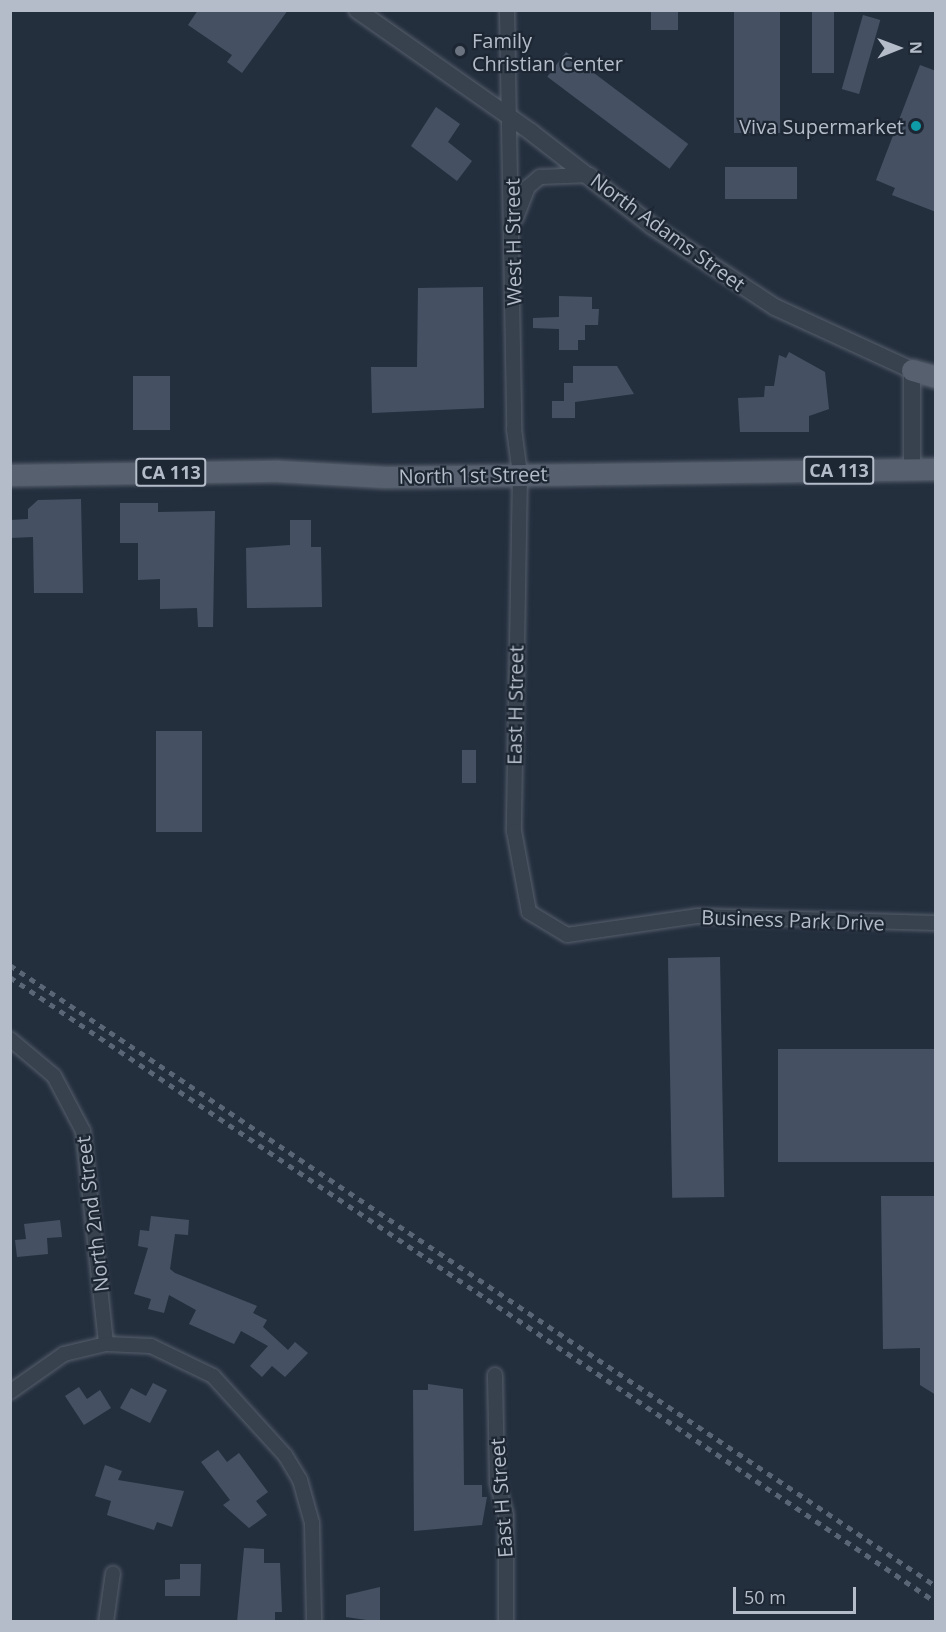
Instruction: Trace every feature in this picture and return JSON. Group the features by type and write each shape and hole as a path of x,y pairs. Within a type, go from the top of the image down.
{"main road":[{"path":"912,370 936,377"},
{"name":"North 1st Street","path":"10,475 520,474 936,469"}],"street":[{"name":"North Adams Street","path":"357,10 590,175 652,226 775,308 912,370"},
{"name":"West H Street","path":"507,10 506,115 513,225 514,429 520,474"},
{"path":"513,225 532,182 552,175 590,175"},
{"path":"912,370 912,470"},
{"name":"East H Street","path":"520,474 514,831 529,912 546,926"},
{"name":"Business Park Drive","path":"546,926 580,934 730,915 818,923 936,923"},
{"name":"North 2nd Street","path":"10,1039 54,1076 83,1131 106,1344"},
{"path":"10,1392 64,1354 106,1344 151,1346 190,1361 213,1376 285,1455 312,1523 314,1622"},
{"name":"East H Street","path":"495,1375 497,1483 506,1515 506,1622"},
{"path":"106,1622 113,1573"}],"building":[{"path":"198,10 288,10 242,73 227,62 232,55 188,25"},
{"path":"651,10 678,10 678,30 651,30"},
{"path":"734,10 780,10 780,133 734,133"},
{"path":"812,10 834,10 834,73 812,73"},
{"path":"863,15 880,20 859,94 842,89"},
{"path":"566,52 688,144 670,169 547,77"},
{"name":"Viva Supermarket","path":"920,65 936,71 936,212 892,195 895,188 876,180"},
{"path":"436,107 460,124 448,142 472,161 457,181 411,146"},
{"path":"725,167 797,167 797,199 725,199"},
{"path":"483,287 484,408 372,413 371,367 417,367 418,288"},
{"path":"559,296 592,297 592,309 599,309 598,325 585,325 585,340 578,340 578,350 559,350 559,329 533,328 533,318 559,317"},
{"path":"789,352 825,372 829,409 809,416 809,432 740,432 738,398 764,397 765,386 774,386 779,355 786,358"},
{"path":"573,366 617,366 634,394 575,402 575,418 552,418 552,401 564,401 564,383 573,383"},
{"path":"133,376 170,376 170,430 133,430"},
{"path":"81,499 83,593 34,593 33,537 10,538 10,520 28,519 28,509 38,500"},
{"path":"120,503 158,503 158,512 215,511 213,627 198,627 197,608 160,609 160,579 138,580 138,543 120,543"},
{"path":"290,520 311,520 311,547 321,547 322,607 247,608 246,548 290,545"},
{"path":"156,731 202,731 202,832 156,832"},
{"path":"462,750 476,750 476,783 462,783"},
{"path":"720,957 724,1197 672,1198 668,958"},
{"path":"778,1049 936,1049 936,1162 778,1162"},
{"path":"881,1196 936,1196 936,1395 920,1385 920,1348 883,1349"},
{"path":"151,1216 189,1220 188,1235 175,1234 170,1269 257,1306 253,1313 267,1320 263,1327 288,1350 295,1342 308,1353 285,1377 272,1366 262,1377 250,1366 268,1346 241,1331 234,1344 189,1324 196,1310 169,1295 164,1313 148,1309 151,1299 134,1294 148,1248 138,1246 140,1230 149,1231"},
{"path":"60,1220 62,1237 47,1238 48,1254 17,1257 15,1240 26,1239 24,1224"},
{"path":"153,1383 167,1390 150,1423 120,1408 131,1388 146,1396"},
{"path":"428,1384 463,1389 464,1485 482,1485 482,1497 487,1497 482,1525 414,1531 413,1390 428,1390"},
{"path":"79,1387 87,1399 100,1390 111,1408 84,1425 65,1396"},
{"path":"218,1450 227,1462 239,1453 268,1492 256,1501 267,1515 249,1528 223,1505 230,1500 201,1462"},
{"path":"105,1465 122,1471 118,1480 184,1491 172,1527 157,1522 154,1530 107,1515 111,1501 95,1496"},
{"path":"244,1548 264,1549 264,1563 280,1563 282,1612 275,1612 275,1622 237,1622"},
{"path":"180,1564 201,1564 200,1596 165,1596 165,1580 180,1579"},
{"path":"380,1587 380,1622 346,1617 346,1595"}],"railway":[{"path":"10,965 936,1586"},
{"path":"10,977 936,1602"}],"place":[{"name":"Family Christian Center","path":"460,51"},
{"name":"Viva Supermarket","path":"916,126"}]}
